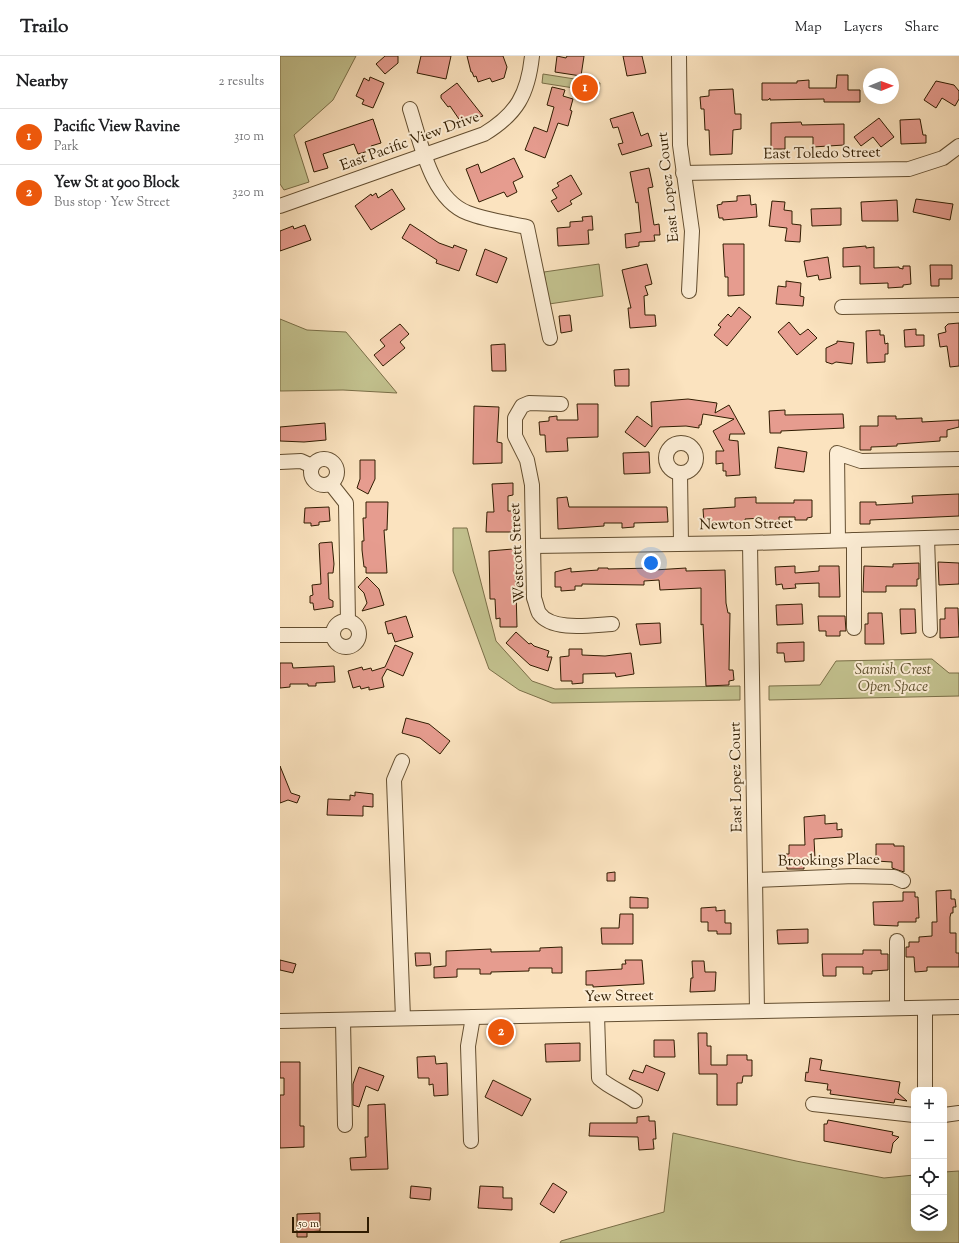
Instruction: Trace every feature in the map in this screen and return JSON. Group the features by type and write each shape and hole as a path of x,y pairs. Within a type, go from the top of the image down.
{"street":[{"name":"East Pacific View Drive","path":"280,206 484,134 505,120 521,100 527,86 532,56"},
{"name":"East Lopez Court","path":"679,56 680,145 692,231 689,291"},
{"path":"410,109 437,186 453,205 468,213 527,228 550,338"},
{"name":"East Toledo Street","path":"683,173 903,170 931,163 958,149"},
{"path":"842,307 959,305"},
{"name":"Westcott Street","path":"561,404 529,403 518,410 515,418 515,436 527,460 532,485 534,598 539,613 548,622 562,626 612,624"},
{"path":"838,540 837,453 861,461 959,459"},
{"path":"324,459 334,463 338,472 336,478 331,484 324,486 315,482 311,472 312,466 319,460 324,459"},
{"path":"280,462 301,461 312,466"},
{"path":"680,473 681,543"},
{"path":"331,484 346,503 348,621"},
{"name":"Newton Street","path":"534,546 750,543 959,537"},
{"path":"927,538 930,630"},
{"path":"854,540 854,628"},
{"name":"East Lopez Court","path":"750,543 757,1011"},
{"path":"348,621 355,625 358,629 358,640 351,647 341,647 333,640 332,635 336,625 348,621"},
{"path":"280,636 332,635"},
{"path":"402,761 394,780 403,1018"},
{"name":"Brookings Place","path":"756,880 854,876 894,877 903,881"},
{"path":"897,1008 898,941"},
{"name":"Yew Street","path":"280,1021 959,1007"},
{"path":"925,1008 925,1087"},
{"path":"597,1015 599,1078 608,1086 622,1092 635,1101"},
{"path":"470,1141 468,1046 473,1017"},
{"path":"343,1020 345,1125"},
{"path":"813,1104 911,1115"},
{"path":"947,1115 959,1113"}],"green space":[{"path":"280,56 356,56 333,100 294,135 309,182 284,190 280,184"},
{"path":"543,74 600,83 599,92 542,83"},
{"path":"599,264 603,296 549,304 544,272"},
{"path":"280,319 307,330 346,332 397,393 343,390 280,391"},
{"path":"453,528 467,528 496,641 532,681 555,689 740,686 740,700 552,703 519,690 489,669 453,571"},
{"name":"Samish Crest Open Space","path":"932,659 949,673 959,673 959,696 769,700 769,686 820,685 836,661"},
{"path":"673,1133 796,1161 884,1178 911,1175 911,1231 947,1231 947,1172 959,1171 959,1243 560,1243 561,1241 664,1212"}],"building":[{"path":"385,56 398,56 398,63 385,74 376,64"},
{"path":"421,56 451,56 446,79 417,73"},
{"path":"467,56 503,56 507,67 504,78 492,82 490,78 478,82 476,76 474,77 471,72"},
{"path":"557,56 566,58 567,56 584,56 581,76 555,72"},
{"path":"623,56 642,56 646,73 627,76"},
{"path":"837,75 848,75 848,90 860,90 860,102 824,102 824,99 770,100 770,98 768,100 762,100 762,83 797,83 797,81 809,80 809,88 836,88"},
{"path":"370,77 384,83 373,108 362,104 364,100 356,96 364,78 369,81"},
{"path":"936,81 954,85 959,91 959,99 955,106 942,98 936,108 924,100"},
{"path":"457,83 483,116 469,120 470,123 463,125 450,106 448,107 441,98 441,95"},
{"path":"552,87 565,90 563,96 573,99 570,110 572,111 568,126 558,123 545,158 525,150 534,127 547,132 554,107 547,105"},
{"path":"733,89 735,114 741,114 741,129 733,130 732,154 710,155 709,130 705,130 704,109 701,109 700,97 709,96 709,90"},
{"path":"633,112 641,136 648,133 652,146 622,155 618,144 623,143 618,127 613,128 610,119"},
{"path":"879,118 894,137 881,147 873,137 861,146 854,137"},
{"path":"373,119 381,143 371,146 372,150 358,154 354,144 323,154 328,168 314,172 305,142"},
{"path":"920,119 923,135 926,135 926,143 901,144 900,120"},
{"path":"801,122 802,125 844,124 844,145 813,147 813,137 785,137 785,149 771,149 771,123"},
{"path":"514,158 523,177 513,182 517,192 507,197 504,192 479,202 466,169 478,164 481,173"},
{"path":"649,168 653,187 648,188 654,225 659,224 660,235 654,235 655,241 639,242 639,246 626,248 625,234 641,232 638,202 636,203 630,172"},
{"path":"571,175 582,194 570,201 572,204 558,212 551,201 557,198 552,190 559,186 557,183"},
{"path":"392,189 405,209 371,230 355,206 371,194 372,196 376,193 378,198"},
{"path":"750,195 751,205 756,204 757,217 723,220 723,218 719,218 717,205 722,204 722,202 737,201 737,196"},
{"path":"916,199 953,204 950,220 913,212"},
{"path":"897,200 898,221 862,221 861,202"},
{"path":"772,201 785,202 784,210 792,211 792,224 801,225 800,242 785,241 787,228 769,226"},
{"path":"841,208 841,225 812,226 811,209"},
{"path":"592,216 593,230 588,230 589,244 558,246 557,228 570,227 570,222 583,221 582,217"},
{"path":"410,224 439,243 453,248 454,245 467,250 459,271 436,263 437,260 402,238"},
{"path":"305,225 311,240 280,251 280,231 293,226 294,229"},
{"path":"723,244 744,244 744,295 728,296 728,277 725,277"},
{"path":"866,246 866,248 874,247 874,268 899,267 903,269 903,266 910,266 911,284 903,285 903,287 888,288 888,283 860,284 860,266 843,267 843,248"},
{"path":"485,249 507,258 497,283 476,275"},
{"path":"828,257 831,278 819,280 818,275 807,277 804,261"},
{"path":"647,264 652,284 645,286 648,295 644,296 645,315 655,315 656,326 630,328 628,308 631,308 622,270"},
{"path":"930,265 952,265 952,279 939,279 939,286 931,286"},
{"path":"786,281 801,283 800,296 804,297 803,306 776,304 778,286 786,287"},
{"path":"739,307 751,317 727,346 714,335 721,327 718,325 728,314 731,317"},
{"path":"570,315 572,331 561,333 559,316"},
{"path":"789,322 800,335 808,329 817,338 797,355 778,332"},
{"path":"959,323 959,366 950,367 947,346 940,347 938,334 946,332 945,327 948,324"},
{"path":"400,324 409,334 400,342 405,348 383,366 374,355 385,346 380,340"},
{"path":"916,329 916,335 924,335 924,346 905,347 904,330"},
{"path":"880,330 880,335 884,335 885,344 888,343 888,354 885,354 885,362 867,363 866,331"},
{"path":"837,341 854,343 852,364 836,362 832,364 826,362 826,348 837,343"},
{"path":"505,344 506,371 492,371 491,345"},
{"path":"629,369 629,386 615,386 614,370"},
{"path":"688,399 717,403 715,413 729,405 745,434 730,434 729,440 738,441 740,475 726,476 726,471 723,471 723,463 716,464 716,451 724,451 713,431 734,419 703,414 699,428 686,426 660,427 645,447 625,432 637,416 652,427 651,402"},
{"path":"577,404 598,404 598,437 567,438 568,451 546,452 545,435 540,435 539,422 549,421 549,417 557,416 557,420 578,420"},
{"path":"474,406 499,407 497,442 502,443 502,463 473,464"},
{"path":"785,410 785,415 843,414 844,428 781,431 781,433 770,433 769,411"},
{"path":"878,416 896,416 896,419 922,418 922,422 959,420 959,427 947,430 947,437 940,437 940,441 897,444 897,446 871,447 871,450 860,450 860,426 878,426"},
{"path":"325,423 326,440 304,442 280,441 280,427"},
{"path":"778,447 807,452 804,472 775,468"},
{"path":"649,452 650,473 624,474 623,453"},
{"path":"360,460 375,460 375,479 368,494 357,488 360,479"},
{"path":"513,483 513,495 508,496 508,511 515,511 515,532 486,532 487,512 494,512 492,484"},
{"path":"959,494 959,516 870,520 870,524 860,524 860,502 876,502 876,505 913,503 912,496"},
{"path":"567,497 569,507 667,507 668,522 634,523 634,527 622,528 622,523 604,523 604,526 558,529 557,498"},
{"path":"756,497 756,503 794,503 794,500 812,500 812,517 807,518 807,520 795,520 795,517 779,517 779,522 763,522 762,518 745,519 745,522 704,523 703,509 735,507 735,498"},
{"path":"366,502 388,502 387,530 384,530 387,573 366,573 366,567 364,567 362,541 364,541 363,518 366,518"},
{"path":"329,507 330,521 319,522 319,525 311,526 311,523 304,523 305,508"},
{"path":"332,542 334,564 333,573 328,573 329,599 333,601 333,607 314,610 313,603 310,603 310,596 313,595 312,585 321,584 319,544"},
{"path":"513,549 515,551 517,627 500,627 500,618 496,619 495,599 490,599 489,551"},
{"path":"938,562 959,563 959,584 939,585"},
{"path":"919,563 919,579 917,579 917,586 886,586 886,592 863,592 864,566 893,567 893,564"},
{"path":"795,566 795,573 819,571 819,566 839,566 840,597 819,597 819,583 795,584 796,588 783,589 782,584 776,585 775,567"},
{"path":"571,568 571,572 598,570 598,568 654,568 654,570 686,568 686,571 725,570 726,603 728,613 730,613 729,670 733,670 734,680 729,681 729,685 706,686 703,624 701,625 701,588 660,590 659,580 644,581 644,585 582,584 582,586 575,586 575,590 561,591 561,587 555,587 555,572"},
{"path":"367,577 379,589 384,605 362,611 367,603 364,593 358,587"},
{"path":"802,604 803,624 777,625 776,605"},
{"path":"945,608 958,608 959,637 940,638 940,619 945,619"},
{"path":"900,609 915,609 916,633 901,634"},
{"path":"868,613 882,613 884,644 865,644 865,624 868,624"},
{"path":"406,616 413,637 395,642 392,633 388,634 385,622"},
{"path":"818,616 845,616 846,631 840,631 840,636 826,636 826,631 819,631"},
{"path":"660,623 661,643 640,645 636,624"},
{"path":"516,632 529,644 531,643 534,646 549,651 547,657 552,657 548,671 530,665 506,643"},
{"path":"804,642 804,661 785,662 784,653 777,653 777,643"},
{"path":"395,645 413,653 403,676 387,669 382,678 384,687 369,690 369,687 361,689 360,686 353,688 348,671 362,667 363,670 371,668 372,671 385,667"},
{"path":"569,649 582,649 582,655 605,656 631,653 634,674 616,677 615,673 583,674 583,683 572,684 572,681 561,681 560,657 569,656"},
{"path":"280,663 292,663 293,668 334,666 335,682 316,683 316,686 308,686 308,684 290,684 290,687 280,688"},
{"path":"406,718 429,724 450,741 440,754 420,738 402,733"},
{"path":"280,766 291,793 300,796 297,803 288,800 280,803"},
{"path":"355,792 373,794 373,807 363,806 363,816 327,815 328,799 350,800 350,795 355,796"},
{"path":"825,815 825,824 837,823 837,830 842,829 842,837 814,839 815,858 804,858 804,869 787,869 786,854 789,854 789,845 805,845 804,817"},
{"path":"876,844 894,844 894,846 904,846 904,872 892,868 892,862 876,861"},
{"path":"615,872 615,881 607,881 607,873"},
{"path":"951,890 951,899 955,899 956,907 953,907 953,913 951,913 950,917 950,933 956,933 956,953 959,953 959,967 927,967 927,971 915,972 914,957 906,957 906,947 909,947 909,942 919,942 919,937 932,936 932,922 937,922 936,891"},
{"path":"903,892 915,892 915,897 918,897 919,918 916,918 916,922 898,922 898,926 874,925 873,902 903,901"},
{"path":"630,897 648,898 648,908 630,908"},
{"path":"716,907 716,911 725,910 725,923 731,923 731,934 717,934 717,931 708,931 708,922 701,922 701,908"},
{"path":"620,914 633,914 633,944 602,944 601,928 619,928"},
{"path":"808,929 808,943 778,944 777,930"},
{"path":"562,947 562,973 552,973 552,968 529,968 529,971 491,972 491,974 480,974 480,969 457,969 457,977 434,978 434,967 446,966 446,951 491,949 491,952 540,951 540,948"},
{"path":"863,950 881,950 881,954 888,954 888,970 872,971 872,974 863,974 863,967 836,967 836,976 823,976 822,954 863,954"},
{"path":"415,953 430,953 431,965 416,966"},
{"path":"280,960 296,964 293,973 280,970"},
{"path":"625,960 642,960 644,984 593,987 593,985 586,985 586,971 622,969 622,964 626,964"},
{"path":"692,961 704,961 705,972 716,972 715,991 690,992 691,978 693,978"},
{"path":"698,1033 707,1033 707,1046 711,1046 711,1065 727,1065 727,1055 747,1055 747,1060 752,1060 752,1076 743,1076 742,1083 737,1083 737,1105 717,1105 717,1074 699,1074"},
{"path":"654,1040 674,1040 675,1057 654,1057"},
{"path":"580,1043 580,1061 546,1062 545,1044"},
{"path":"435,1056 436,1064 447,1063 448,1095 434,1096 433,1084 429,1085 429,1078 418,1078 417,1057"},
{"path":"810,1058 822,1060 820,1070 900,1082 898,1093 907,1101 895,1099 894,1103 830,1094 831,1090 827,1090 828,1084 805,1081 806,1072 808,1073"},
{"path":"280,1062 300,1062 300,1126 304,1126 304,1147 280,1148 280,1095 284,1095 284,1078 280,1078"},
{"path":"646,1065 665,1073 658,1091 629,1079 633,1070 643,1073"},
{"path":"359,1067 384,1076 378,1091 366,1086 359,1107 353,1105 353,1084"},
{"path":"493,1080 531,1099 522,1116 485,1097"},
{"path":"385,1104 388,1169 351,1170 350,1158 366,1157 365,1137 368,1137 368,1105"},
{"path":"649,1116 649,1121 655,1121 656,1139 653,1139 654,1149 639,1150 638,1137 589,1136 590,1123 637,1123 637,1117"},
{"path":"828,1120 893,1132 892,1135 899,1137 893,1143 891,1153 824,1141 824,1124 827,1124"},
{"path":"553,1183 567,1192 554,1213 540,1204"},
{"path":"411,1186 431,1188 430,1200 410,1198"},
{"path":"480,1186 503,1187 503,1198 512,1198 512,1210 478,1208"},
{"path":"320,1213 320,1231 307,1232 307,1237 297,1237 297,1214"}],"place":[{"name":"Pacific View Ravine","path":"585,88"},
{"name":"Yew St at 900 Block","path":"501,1032"}]}
